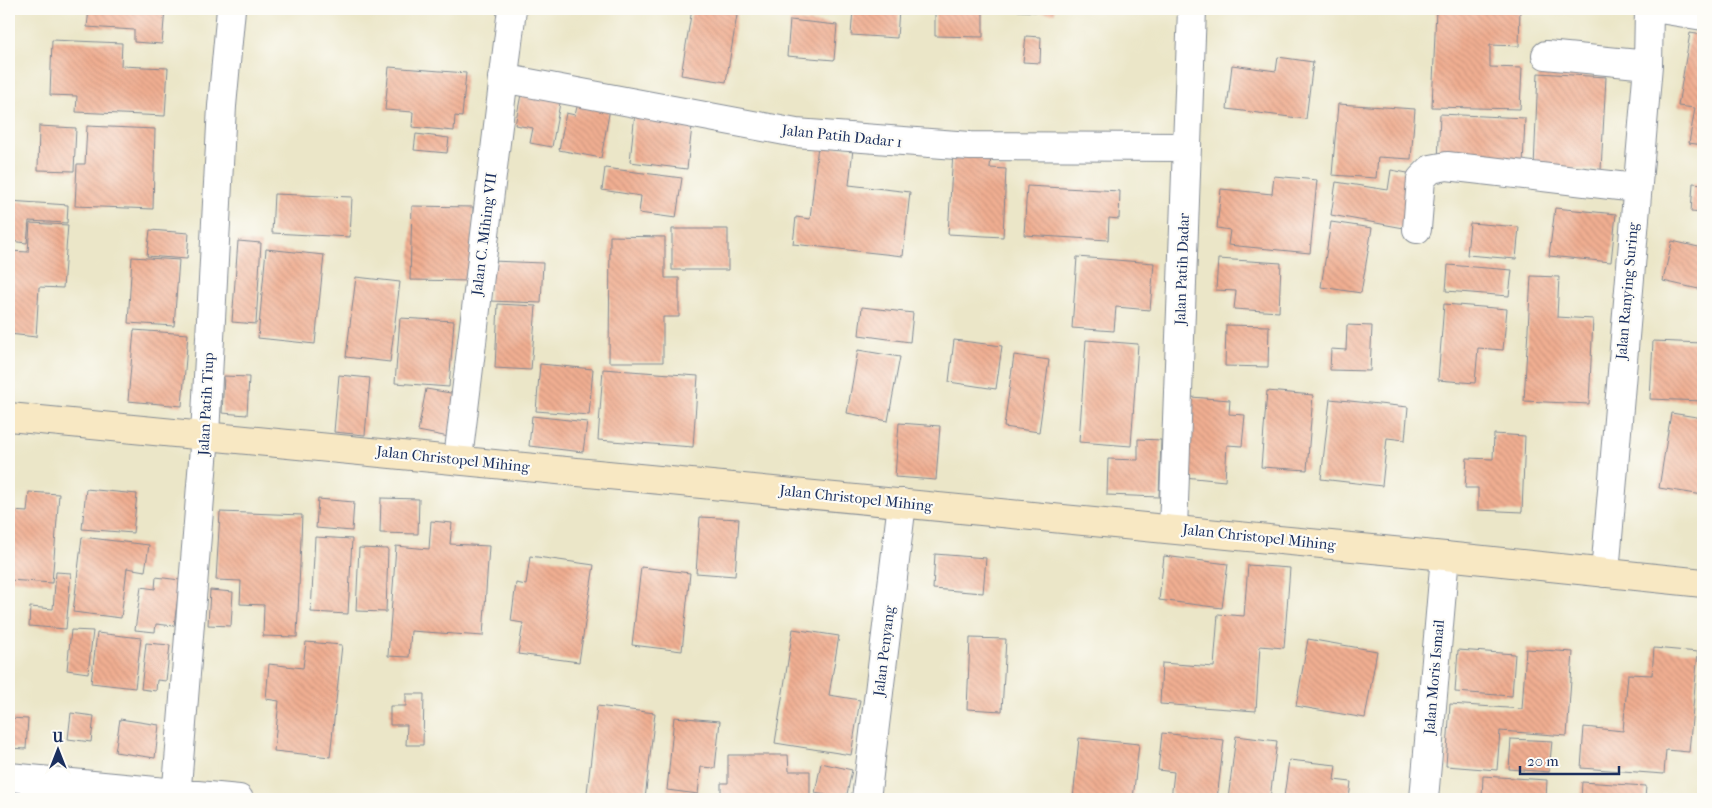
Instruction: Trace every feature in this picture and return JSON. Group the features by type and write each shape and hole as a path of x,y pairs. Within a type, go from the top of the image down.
{"street":[{"name":"Jalan Patih Tiup","path":"176,795 205,435 222,106 231,9"},
{"name":"Jalan C. Mihing VII","path":"458,460 502,78 512,9"},
{"name":"Jalan Patih Dadar","path":"1173,529 1192,9"},
{"name":"Jalan Ranying Suring","path":"1605,572 1636,188 1648,65 1649,9"},
{"path":"1660,9 1703,16"},
{"path":"1546,54 1648,65"},
{"name":"Jalan Patih Dadar 1","path":"502,78 796,133 970,146 1186,147"},
{"path":"1417,229 1422,179 1431,169 1447,166 1636,188"},
{"name":"Jalan Christopel Mihing","path":"9,417 1173,529 1703,583"},
{"name":"Jalan Penyang","path":"866,799 902,503"},
{"name":"Jalan Moris Ismail","path":"1424,799 1445,556"},
{"path":"9,777 176,795 240,799"}],"building":[{"path":"89,9 165,9 162,44 134,42 134,30 87,27"},
{"path":"692,9 738,9 726,82 681,75"},
{"path":"853,9 899,9 897,38 851,35"},
{"path":"935,9 983,9 983,37 935,36"},
{"path":"1018,9 1055,9 1055,13 1018,11"},
{"path":"1436,9 1520,9 1519,46 1490,45 1490,67 1522,68 1520,109 1432,107"},
{"path":"790,20 837,25 834,60 787,56"},
{"path":"1690,33 1703,35 1703,145 1689,143 1695,108 1678,106"},
{"path":"1026,36 1041,37 1040,63 1023,62"},
{"path":"52,40 122,43 121,66 168,68 165,116 76,112 77,96 50,95"},
{"path":"1278,57 1313,62 1306,119 1227,109 1232,65 1276,71"},
{"path":"389,67 466,73 462,117 455,116 454,131 412,127 413,112 385,110"},
{"path":"1538,73 1606,77 1601,170 1534,167"},
{"path":"523,84 562,92 552,147 530,143 533,128 515,125"},
{"path":"580,95 611,103 601,158 559,150 566,113 575,115"},
{"path":"1338,104 1415,109 1411,159 1378,157 1376,178 1332,175"},
{"path":"635,112 693,118 687,169 630,162"},
{"path":"1440,114 1525,118 1523,166 1438,162"},
{"path":"39,126 76,128 74,171 38,170"},
{"path":"87,126 155,129 153,209 75,206 77,164 85,164"},
{"path":"416,134 449,138 447,153 414,150"},
{"path":"818,145 853,149 849,185 910,192 903,256 793,244 796,217 810,219"},
{"path":"953,152 991,154 990,168 1006,169 1003,237 948,234"},
{"path":"605,168 682,178 676,218 639,213 641,196 602,190"},
{"path":"1391,170 1413,174 1404,228 1331,215 1336,182 1388,190"},
{"path":"1274,176 1317,180 1310,253 1228,245 1230,230 1217,228 1221,189 1272,194"},
{"path":"1693,183 1703,184 1703,213 1691,212"},
{"path":"1027,186 1120,191 1119,219 1109,218 1108,240 1024,235"},
{"path":"274,194 352,197 350,237 272,233"},
{"path":"9,201 68,205 67,223 29,221 27,243 9,241"},
{"path":"412,206 473,207 472,281 410,280"},
{"path":"1555,208 1616,214 1611,262 1549,256"},
{"path":"1331,222 1372,228 1361,293 1321,287"},
{"path":"30,223 68,225 63,288 39,287 36,337 9,334 9,251 28,252"},
{"path":"1470,223 1519,227 1516,259 1467,255"},
{"path":"672,229 728,229 728,270 672,270"},
{"path":"150,230 189,233 187,259 147,256"},
{"path":"610,236 665,237 665,278 679,278 679,317 663,317 663,362 609,362"},
{"path":"238,241 261,243 256,324 232,322"},
{"path":"1672,241 1703,248 1703,290 1663,281"},
{"path":"266,249 324,255 315,344 258,338"},
{"path":"132,257 179,260 174,326 128,323"},
{"path":"1077,257 1154,263 1150,310 1116,307 1114,331 1072,328"},
{"path":"1218,259 1281,263 1279,312 1234,309 1236,291 1216,290"},
{"path":"491,261 543,263 541,303 489,301"},
{"path":"1448,265 1512,270 1509,296 1446,291"},
{"path":"1531,276 1559,277 1557,317 1593,319 1589,404 1524,401"},
{"path":"356,277 400,282 390,362 346,357"},
{"path":"498,304 536,306 531,370 495,368"},
{"path":"1444,304 1507,309 1503,350 1478,348 1475,383 1438,380"},
{"path":"862,307 913,313 910,342 859,335"},
{"path":"400,318 454,321 449,387 395,383"},
{"path":"1226,325 1269,326 1268,367 1225,366"},
{"path":"1347,325 1372,326 1370,371 1330,370 1331,349 1346,350"},
{"path":"134,330 188,334 182,406 128,401"},
{"path":"954,340 1002,346 996,389 949,382"},
{"path":"1086,340 1138,344 1131,446 1079,442"},
{"path":"1653,341 1703,343 1703,401 1650,399"},
{"path":"858,350 900,357 888,421 847,413"},
{"path":"1014,355 1049,360 1039,432 1004,427"},
{"path":"540,364 593,369 589,415 536,411"},
{"path":"603,369 698,376 693,447 598,440"},
{"path":"339,375 370,378 365,435 334,432"},
{"path":"224,376 249,377 247,415 222,413"},
{"path":"426,389 457,394 449,437 418,431"},
{"path":"1267,391 1313,395 1307,470 1261,467"},
{"path":"1191,397 1230,400 1229,414 1245,415 1242,446 1227,445 1225,481 1184,477"},
{"path":"1330,399 1408,407 1405,440 1387,438 1382,486 1321,479"},
{"path":"1671,413 1703,418 1703,495 1659,488"},
{"path":"532,416 587,422 583,452 529,446"},
{"path":"899,423 940,426 936,480 895,477"},
{"path":"1494,434 1525,436 1522,512 1478,510 1478,488 1465,488 1467,458 1493,459"},
{"path":"1138,439 1161,440 1159,497 1107,495 1108,459 1138,460"},
{"path":"86,489 137,494 133,533 82,529"},
{"path":"29,492 59,494 52,583 9,580 9,533 12,511 27,512"},
{"path":"381,498 419,499 418,534 380,533"},
{"path":"318,499 354,502 352,531 316,528"},
{"path":"220,512 302,515 297,637 263,636 264,605 240,604 241,581 216,580"},
{"path":"700,517 739,519 735,576 696,573"},
{"path":"431,521 452,523 450,544 489,546 483,636 411,631 409,657 388,656 396,546 429,549"},
{"path":"82,537 149,545 145,571 127,568 121,618 73,612"},
{"path":"315,537 352,539 348,614 311,612"},
{"path":"359,548 388,549 386,612 356,611"},
{"path":"935,554 986,558 983,593 933,589"},
{"path":"530,556 594,565 579,662 518,654 523,623 511,621 516,583 526,585"},
{"path":"1164,556 1228,564 1222,608 1159,600"},
{"path":"1248,565 1290,568 1284,648 1260,646 1256,711 1160,704 1162,663 1214,667 1218,614 1244,616"},
{"path":"641,567 690,573 682,651 632,645"},
{"path":"56,572 71,573 66,629 29,626 30,607 53,609"},
{"path":"156,577 180,580 174,626 156,624 155,632 135,630 141,587 155,589"},
{"path":"210,590 233,592 231,626 208,625"},
{"path":"793,629 839,636 829,695 860,700 851,755 775,743"},
{"path":"71,630 93,631 88,673 67,670"},
{"path":"97,633 141,638 135,688 91,683"},
{"path":"970,638 1006,639 1002,711 967,709"},
{"path":"1308,639 1377,651 1365,718 1296,706"},
{"path":"306,642 342,645 330,757 274,751 279,701 266,699 269,664 303,668"},
{"path":"146,643 170,645 166,681 157,680 156,691 141,689"},
{"path":"1654,648 1698,652 1689,752 1666,750 1664,774 1581,768 1584,727 1623,731 1628,674 1652,675"},
{"path":"1526,649 1573,652 1567,736 1500,731 1497,770 1446,766 1450,704 1522,709"},
{"path":"1458,650 1515,654 1512,696 1455,692"},
{"path":"406,694 424,694 423,745 406,745 407,725 390,725 390,706 406,706"},
{"path":"597,706 655,713 645,799 587,793"},
{"path":"71,713 94,716 91,742 68,739"},
{"path":"674,717 720,721 715,768 701,767 698,794 667,790"},
{"path":"9,718 28,719 26,749 9,748"},
{"path":"120,719 159,725 155,758 115,752"},
{"path":"1162,733 1224,740 1217,799 1171,799 1174,772 1158,770"},
{"path":"1236,736 1277,741 1270,799 1228,799"},
{"path":"1079,738 1139,744 1133,799 1073,799"},
{"path":"1511,739 1552,741 1549,772 1509,769"},
{"path":"728,755 788,755 789,771 810,771 810,799 721,799 721,783 728,783"},
{"path":"1289,760 1336,765 1334,780 1351,782 1349,799 1284,797"},
{"path":"821,763 852,770 846,799 815,793"},
{"path":"1483,776 1547,780 1546,799 1482,799"},
{"path":"1582,782 1646,786 1645,799 1581,799"}]}
